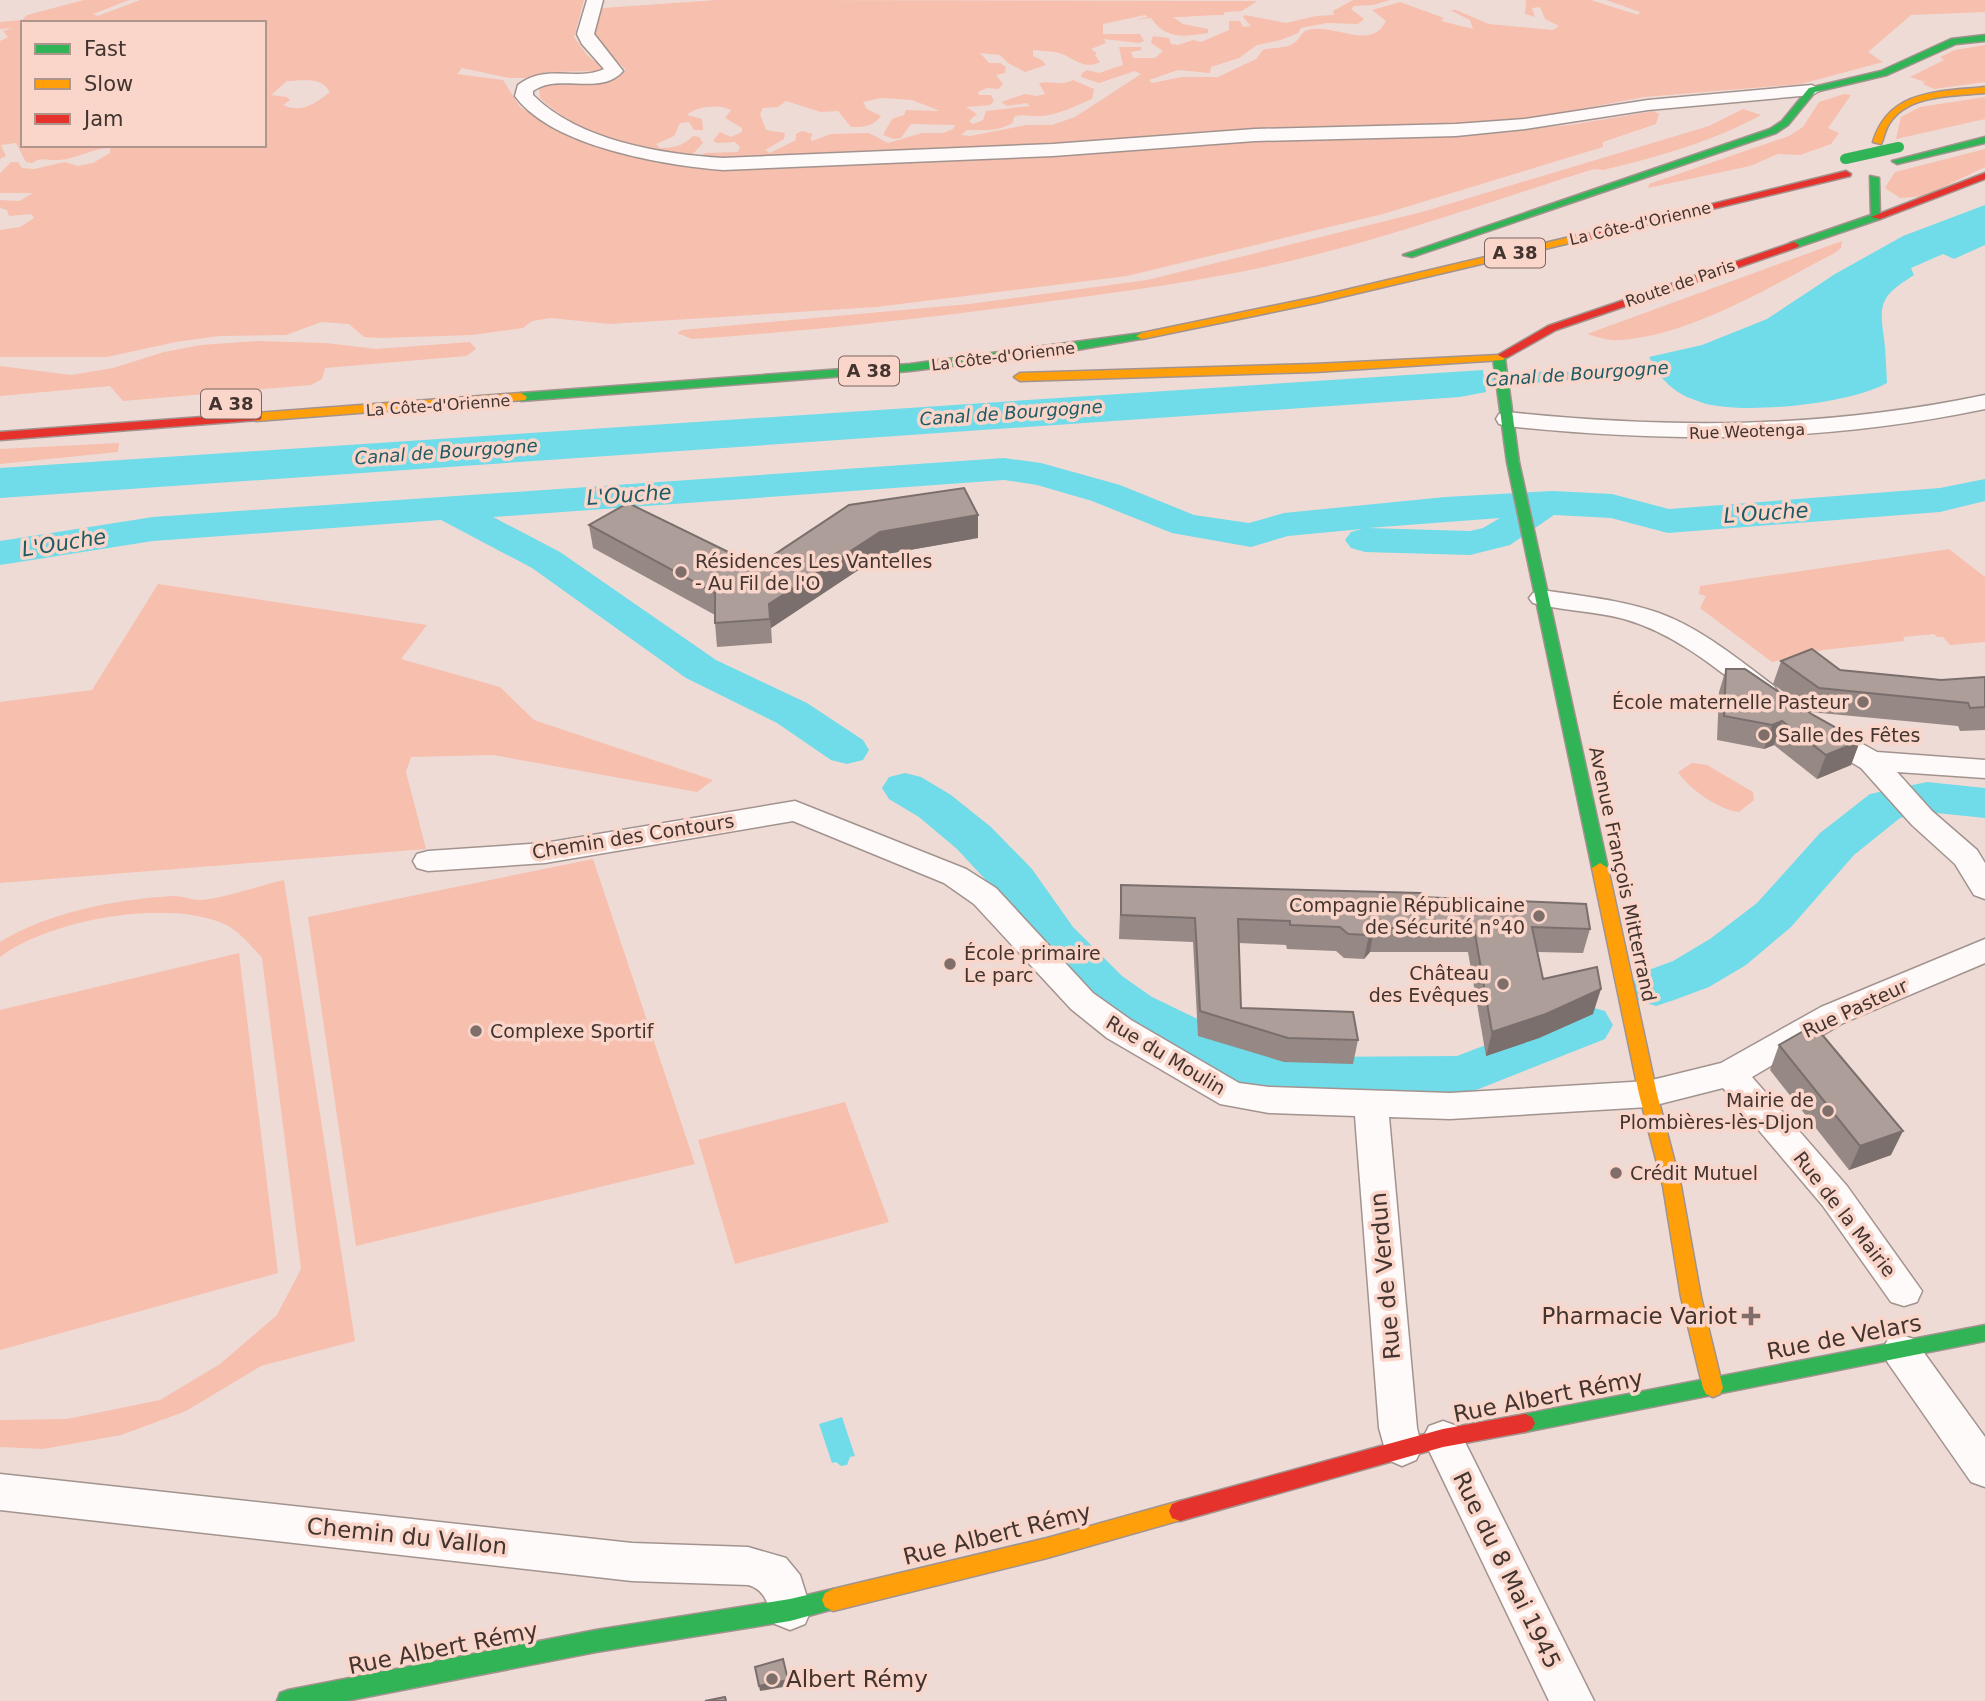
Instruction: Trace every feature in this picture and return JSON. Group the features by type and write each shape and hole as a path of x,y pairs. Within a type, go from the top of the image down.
{"main road":[{"path":"1388,261 1773,131 1783,125 1812,90 1884,73 1954,41 1985,38"},
{"path":"1878,142 1882,123 1899,108 1937,96 1985,90"},
{"name":"La Côte-d'Orienne","path":"0,436 553,396 950,363 1081,346 1170,331 1330,297 1898,154 1985,126"},
{"name":"La Côte-d'Orienne","path":"1898,154 1985,140"},
{"name":"La Côte-d'Orienne","path":"761,363 951,348 1161,317 1846,167"},
{"name":"Route de Paris","path":"1499,363 1552,328 1876,217 1985,176"},
{"path":"1874,178 1876,217"},
{"path":"1004,378 1499,363"},
{"name":"Avenue François Mitterrand","path":"1499,363 1519,491 1539,587 1648,1094 1672,1186 1690,1297 1713,1388"},
{"name":"La Côte-d'Orienne","path":"0,422 693,369"},
{"path":"553,396 923,382"},
{"name":"Rue de Velars","path":"1713,1388 1985,1333"},
{"name":"Rue Albert Rémy","path":"288,1701 596,1641 790,1610 1047,1548 1443,1438 1713,1388"}],"street":[{"path":"595,0 584,25 584,32 593,48 614,71 599,77 545,79 529,84 524,89 524,96 535,107 590,138 640,154 681,162 723,164 1053,150 1255,135 1456,130 1525,124 1647,105 1812,90"},
{"path":"1720,99 1768,106 1791,116"},
{"name":"Rue Weotenga","path":"1507,419 1601,430 1706,434 1865,425 1985,402"},
{"path":"1539,587 1664,624 1717,656 1880,772 1922,818 1977,860 1985,888"},
{"path":"1880,772 1985,769"},
{"name":"Rue du Moulin","path":"795,811 955,876 995,906 1082,1001 1119,1030 1232,1095 1269,1100 1450,1106 1648,1094"},
{"name":"Chemin des Contours","path":"428,861 569,850 714,822 795,811"},
{"name":"Rue Pasteur","path":"1648,1094 1730,1074 1832,1015 1985,950"},
{"name":"Rue de la Mairie","path":"1730,1074 1835,1196 1904,1291"},
{"name":"Rue de Verdun","path":"1371,1102 1398,1428 1402,1448"},
{"path":"1901,1351 1985,1469"},
{"name":"Rue du 8 Mai 1945","path":"1443,1438 1572,1701"},
{"name":"Chemin du Vallon","path":"0,1492 632,1562 748,1566 771,1572 785,1589 790,1610"}],"shaded area":[{"path":"84,0 129,0 93,14 98,16 140,0 584,0 574,37 587,55 603,68 601,71 546,72 526,78 509,78 462,68 457,74 503,80 520,107 569,136 637,157 679,164 1298,137 1474,133 1570,125 1654,111 1659,114 1656,124 1603,142 1603,147 1383,214 1127,276 876,307 609,324 551,318 532,321 523,328 472,335 380,338 364,337 349,324 321,322 286,335 219,336 107,357 0,357 0,230 20,227 34,218 31,214 9,216 7,210 0,208 0,200 19,201 33,193 0,193 0,173 11,162 18,162 22,168 34,169 65,162 78,166 93,163 110,153 110,148 65,159 42,159 32,163 26,162 16,143 1,145 6,156 0,159 0,41 8,37 3,31 12,28 0,29 0,22 22,20 27,15","holes":["287,81 317,81 330,92 302,108 283,105 290,100 287,97 271,95"]},
{"path":"717,0 1257,1 1242,11 1225,12 1223,15 1173,17 1183,24 1208,29 1208,33 1170,34 1151,18 1134,20 1148,17 1145,15 1103,24 1103,34 1140,34 1144,41 1139,43 1104,39 1106,43 1091,49 1097,53 1095,55 1100,62 1094,64 1083,64 1056,52 1033,50 1033,56 1046,65 1025,72 1008,63 1000,55 980,53 989,63 1000,63 1006,67 1005,73 996,75 1003,84 998,89 987,88 978,92 979,95 991,95 994,101 990,105 966,107 977,114 969,121 973,124 983,120 986,111 1030,106 1027,103 1007,106 1001,102 1025,94 1045,94 1039,83 1063,83 1073,80 1094,89 1092,99 1054,114 1018,116 1003,127 967,130 961,135 970,136 1027,125 1052,125 1075,117 1141,74 1135,71 1099,83 1081,77 1087,70 1099,73 1123,65 1119,47 1141,47 1141,50 1131,52 1133,58 1155,58 1163,51 1151,43 1153,36 1169,38 1171,44 1178,45 1193,40 1201,42 1229,30 1229,21 1240,21 1243,27 1251,26 1243,17 1245,15 1286,23 1334,15 1333,11 1353,0 1390,0 1373,5 1354,6 1351,9 1364,19 1358,24 1327,23 1301,28 1298,33 1257,45 1239,58 1211,67 1210,73 1178,70 1149,80 1152,83 1182,77 1218,77 1256,59 1263,50 1291,45 1305,31 1326,29 1371,35 1386,21 1372,10 1400,2 1444,18 1441,21 1473,29 1470,20 1450,10 1489,24 1553,30 1559,26 1545,19 1540,7 1532,8 1535,17 1525,14 1526,0 1591,0 1638,15 1640,12 1606,0 1985,0 1985,12 1911,15 1868,52 1883,62 1801,84 1644,97 1518,121 1444,128 723,161 698,157 705,153 738,152 740,147 735,142 713,141 720,132 731,137 742,132 742,128 725,118 731,110 726,108 708,107 691,112 687,115 702,119 703,130 694,130 689,122 680,123 674,136 656,144 660,148 674,147 693,136 699,137 703,143 691,156 651,149 592,132 556,112 540,98 539,87 545,84 613,78 626,70 600,45 594,32 597,11 603,8","holes":["881,98 912,100 940,111 906,110 904,115 892,119 883,135 893,139 901,138 911,124 955,125 953,129 943,133 922,133 888,143 869,133 831,134 812,141 810,139 813,134 802,131 796,134 796,140 770,153 765,150 784,139 785,133 766,130 760,114 763,108 778,107 786,101 821,112 838,111 851,127 860,127 871,124 881,116 867,109 863,102"]},
{"path":"1985,45 1985,82 1934,89 1923,84 1925,82 1910,77 1944,60 1940,57 1955,50"},
{"path":"1844,94 1851,95 1828,128 1839,133 1831,144 1800,155 1778,154 1750,166 1648,188 1649,184 1789,136 1803,127 1819,102"},
{"path":"1985,97 1985,119 1896,139 1901,117 1920,107"},
{"path":"1743,109 1761,115 1704,141 1664,154 1603,170 1594,169 1378,237 1241,272 1111,293 869,324 692,339 677,333 682,330 969,304 1147,280 1422,212 1709,126"},
{"path":"1985,149 1985,167 1925,196 1900,198 1885,188 1895,172"},
{"path":"1842,241 1841,248 1833,254 1702,319 1674,329 1619,340 1587,334"},
{"path":"257,341 326,343 376,349 470,342 476,349 466,356 325,368 322,379 311,385 123,401 110,386 0,396 0,366 71,375 113,368 164,352 201,345"},
{"path":"119,443 118,452 0,464 0,449"},
{"path":"1949,549 1985,577 1985,642 1950,645 1943,637 1934,634 1903,637 1905,641 1823,650 1772,662 1700,608 1706,596 1699,594 1700,586"},
{"path":"158,584 427,625 401,659 500,687 534,720 713,780 697,792 493,755 411,757 406,772 426,849 0,883 0,702 92,690"},
{"path":"1692,763 1707,765 1753,792 1754,800 1739,812 1705,798 1678,772"},
{"path":"593,859 695,1164 356,1246 308,917"},
{"path":"284,880 355,1341 261,1366 186,1411 121,1435 43,1449 0,1447 0,1420 67,1419 160,1400 220,1364 277,1315 301,1269 262,958 249,943 222,923 198,916 170,913 139,913 76,924 21,944 0,957 0,942 40,923 84,909 174,896 211,899"},
{"path":"239,953 278,1273 0,1350 0,1010"},
{"path":"845,1102 889,1222 735,1264 698,1140"}],"water":[{"path":"1985,205 1985,245 1954,259 1943,254 1911,268 1914,275 1895,288 1885,300 1882,315 1887,383 1870,390 1823,402 1744,408 1692,399 1653,373 1525,382 1525,378 1519,376 1648,366 1652,362 1649,357 1702,345 1767,319 1835,274 1903,236"},
{"path":"1483,370 1486,392 1460,397 0,498 0,468"},
{"path":"842,1417 855,1456 850,1457 847,1465 841,1466 836,1462 832,1463 819,1424"}],"building":[{"path":"964,488 978,515 880,532 769,604 770,619 715,623 715,593 589,525 628,503 757,566 849,505"},
{"path":"1812,649 1840,670 1941,680 1985,677 1985,707 1970,708 1968,703 1819,688 1781,661"},
{"path":"1726,669 1745,669 1813,715 1860,741 1826,755 1782,721 1772,725 1724,716"},
{"path":"1121,885 1421,893 1421,897 1586,904 1590,929 1532,927 1543,979 1597,967 1601,989 1546,1014 1492,1032 1474,928 1374,928 1369,935 1348,934 1340,927 1238,919 1241,1008 1353,1012 1358,1040 1288,1038 1200,1011 1195,918 1121,915"},
{"path":"1814,1025 1903,1131 1860,1146 1779,1045"},
{"name":"Albert Rémy","path":"783,1659 788,1680 759,1686 755,1667"},
{"path":"725,1697 726,1701 705,1701"}],"waterway":[{"name":"Canal de Bourgogne","path":"1448,384 1562,376"},
{"name":"L'Ouche","path":"447,508 1004,469 1041,474 1106,493 1186,525 1251,535 1284,525 1445,509 1553,503 1612,506 1668,521 1940,500 1985,490"},
{"name":"L'Ouche","path":"0,553 153,529 447,508"},
{"path":"447,508 546,560 701,669 792,713 847,750"},
{"name":"L'Ouche","path":"1365,540 1470,543 1496,537 1538,510"},
{"path":"905,788 935,806 974,838 1015,881 1056,939 1104,989 1134,1010 1221,1055 1255,1068 1313,1077 1461,1076 1587,1025"},
{"path":"1656,987 1691,974 1728,952 1774,915 1837,844 1886,805 1927,797 1985,803"}],"traffic: fast":[{"path":"1812,90 1884,73 1954,41 1985,38"},
{"path":"1408,255 1773,131 1785,123 1812,90"},
{"path":"1897,161 1985,140"},
{"path":"1845,159 1899,147"},
{"path":"1794,245 1876,217 1874,178"},
{"path":"521,397 910,367 988,359 1142,336"},
{"path":"1504,355 1499,358 1513,462 1600,868"},
{"path":"1525,1423 1985,1333"},
{"path":"288,1701 596,1641 790,1610 833,1600"}],"traffic: slow":[{"path":"1878,142 1883,126 1892,113 1904,105 1936,95 1985,90"},
{"path":"1142,336 1316,300 1587,236"},
{"path":"1020,377 1315,368 1499,358"},
{"path":"256,417 521,397"},
{"path":"1600,868 1648,1094 1672,1186 1691,1297 1713,1388"},
{"path":"833,1600 1047,1548 1180,1511"}],"traffic: jam":[{"path":"1587,236 1846,174"},
{"path":"1876,217 1985,176"},
{"path":"1504,355 1552,328 1794,245"},
{"path":"0,436 256,417"},
{"path":"1180,1511 1443,1438 1525,1423"}],"place":[{"name":"Résidences Les Vantelles - Au Fil de l'O","path":"681,572"},
{"name":"École maternelle Pasteur","path":"1863,702"},
{"name":"Salle des Fêtes","path":"1764,735"},
{"name":"Compagnie Républicaine de Sécurité n°40","path":"1539,916"},
{"name":"École primaire Le parc","path":"950,964"},
{"name":"Château des Evêques","path":"1503,984"},
{"name":"Complexe Sportif","path":"476,1031"},
{"name":"Mairie de Plombières-lès-DIjon","path":"1828,1111"},
{"name":"Crédit Mutuel","path":"1616,1173"},
{"name":"Pharmacie Variot","path":"1751,1316"},
{"name":"Albert Rémy","path":"772,1679"}]}
